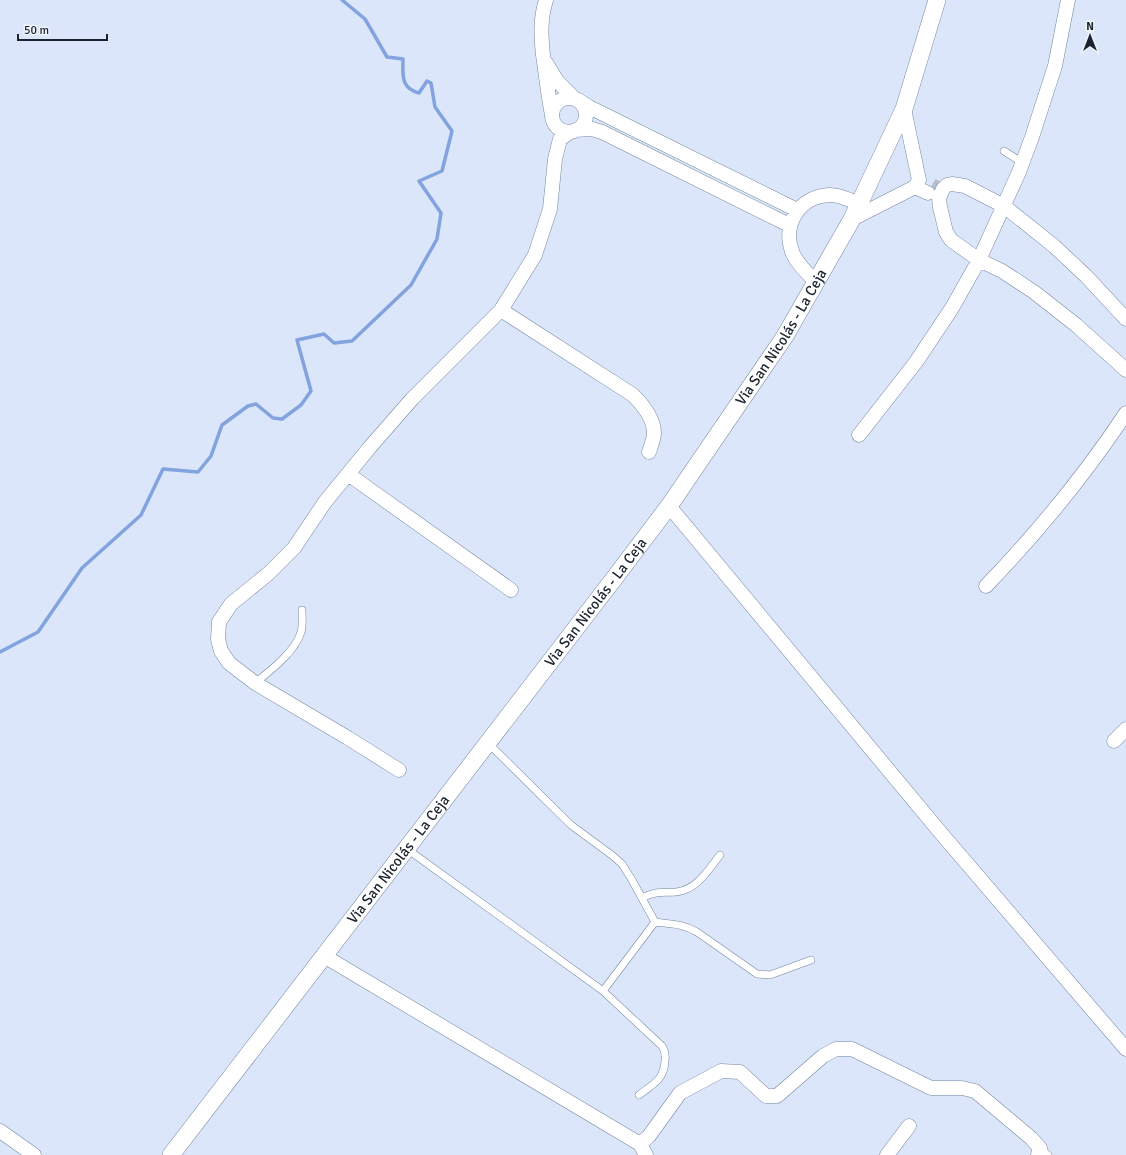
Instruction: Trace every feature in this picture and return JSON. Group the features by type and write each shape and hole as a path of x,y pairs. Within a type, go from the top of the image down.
{"street":[{"path":"546,0 541,30 543,55 546,82 553,118 560,129 573,131 592,129 602,132 789,225"},
{"name":"Via San Nicolás - La Ceja","path":"171,1155 669,506 785,336 856,212 904,109 937,0"},
{"path":"859,435 916,362 952,308 979,260 1023,163 1051,79 1063,31 1068,0"},
{"path":"399,770 256,683 229,663 222,651 218,639 219,622 231,604 269,573 294,548 326,502 348,474 412,399 501,310 535,255 550,209 555,159 560,139 580,128 586,119 585,109 557,81 547,66 543,55"},
{"path":"555,159 553,110 558,102 563,99 576,99 589,107 797,210"},
{"path":"904,109 931,190 940,207 948,236 955,243 979,260 1002,271 1046,302 1126,370"},
{"path":"816,282 801,266 793,254 789,225 797,210 811,201 830,195 845,198 856,212 947,185 957,184 977,192 1004,206 1048,240 1086,276 1126,319"},
{"path":"501,310 632,395 640,403 653,424 654,432 649,452"},
{"path":"986,586 1018,553 1094,461 1126,413"},
{"path":"348,474 511,590"},
{"path":"669,506 940,832 1126,1049"},
{"path":"1114,741 1126,729"},
{"path":"324,956 643,1150 649,1136 680,1093 721,1071 740,1072 766,1096 777,1096 823,1056 836,1049 852,1050 931,1088 962,1088 975,1091 1031,1138 1042,1153"},
{"path":"887,1155 909,1126"},
{"path":"0,1131 34,1155"}],"lane":[{"path":"1004,151 1023,163"},
{"path":"256,683 293,648 302,631 302,610"},
{"path":"488,742 571,825 622,864 655,922"},
{"path":"407,849 603,991 658,1041 666,1056 664,1072 658,1081 639,1095"},
{"path":"642,898 651,893 676,892 696,885 720,855"},
{"path":"603,991 655,922"},
{"path":"655,922 686,926 757,974 770,975 811,960"}],"waterway":[{"path":"0,652 38,632 82,568 141,515 163,469 198,472 211,456 222,425 248,406 256,404 273,418 282,419 301,405 311,391 297,340 324,334 334,343 352,341 411,285 437,239 441,213 419,181 442,171 452,131 435,107 431,83 427,81 419,93 408,88 403,75 403,59 387,57 365,19 342,0"}],"tunnel":[{"path":"932,185 937,188"}]}
